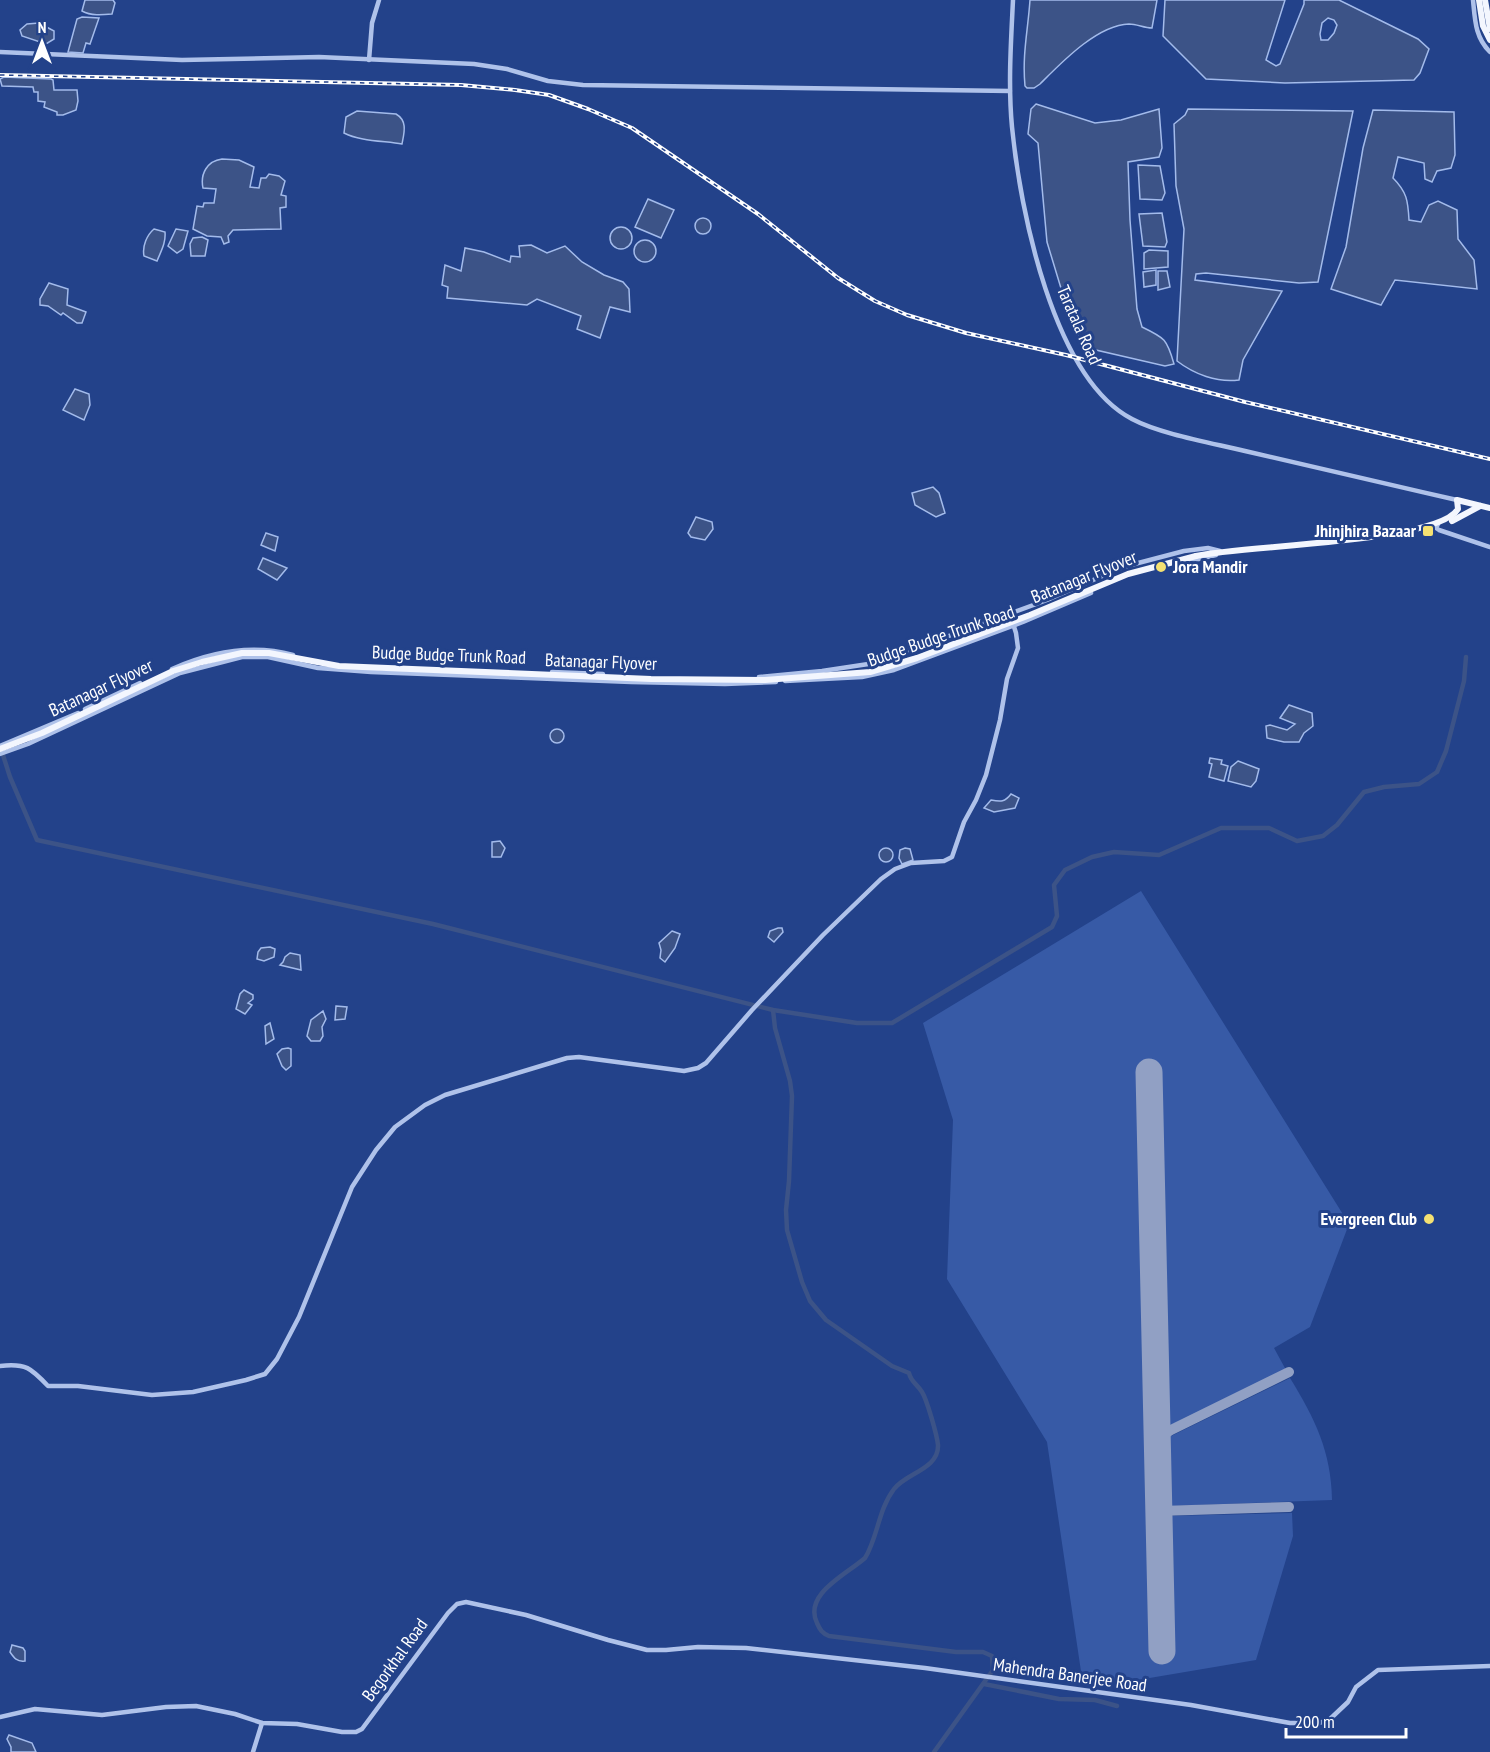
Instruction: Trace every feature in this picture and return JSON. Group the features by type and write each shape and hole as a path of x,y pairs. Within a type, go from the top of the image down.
{"main road":[{"path":"1479,0 1483,26 1490,40"},
{"path":"1485,0 1490,29"},
{"path":"1437,526 1457,511 1457,500"},
{"name":"Taratala Road","path":"1457,500 1490,508"},
{"name":"Batanagar Flyover","path":"1,748 42,733 173,671 242,653 269,653 339,666 651,679 755,680 870,672 917,658 1030,615 1128,574 1199,555 1380,539 1437,526 1480,505"}],"street":[{"path":"369,60 372,23 379,0"},
{"name":"Taratala Road","path":"1013,0 1010,91 1012,126 1019,178 1032,239 1047,292 1076,360 1089,381 1109,404 1132,420 1157,429 1457,500"},
{"path":"1473,0 1476,31 1481,42 1490,52"},
{"path":"0,52 182,60 309,57 488,66 548,81 583,85 1010,91"},
{"path":"1437,526 1490,547"},
{"name":"Budge Budge Trunk Road","path":"1,748 179,666 234,651 268,650 322,662 355,665 627,676 765,677 874,663 1047,600 1096,577 1156,557 1208,548 1218,553"},
{"name":"Budge Budge Trunk Road","path":"1,748 10,751 180,672 242,657 268,657 318,668 364,672 631,682 762,683 880,674 1014,625 1126,577 1218,553"},
{"path":"0,1366 28,1367 48,1386 78,1386 152,1395 193,1392 265,1374 277,1359 299,1317 352,1187 376,1150 395,1127 424,1105 444,1095 567,1058 579,1057 673,1070 698,1068 714,1054 753,1008 823,935 888,873 910,863 944,861 952,857 963,822 976,800 986,775 1000,720 1007,679 1018,648 1010,614"},
{"name":"Begorkhal Road","path":"0,1717 35,1709 102,1715 196,1706 235,1714 262,1723 297,1724 342,1732 359,1731 441,1621 453,1608 466,1602 526,1615 616,1643 647,1650 698,1647 746,1648 810,1655"},
{"name":"Mahendra Banerjee Road","path":"810,1655 992,1677 1191,1705 1286,1722 1325,1722 1335,1716 1348,1702 1356,1687 1378,1670 1490,1666"},
{"path":"253,1752 262,1723"}],"shaded area":[{"path":"85,0 113,0 115,3 112,14 85,13 82,11"},
{"path":"1030,0 1157,0 1152,28 1129,24 1105,31 1080,46 1040,84 1034,88 1027,88 1024,64"},
{"path":"1165,0 1285,0 1266,60 1276,66 1280,64 1304,0 1339,0 1418,39 1429,49 1420,73 1414,80 1285,83 1206,79 1163,36","holes":["1328,18 1334,20 1337,25 1334,33 1328,40 1321,40 1322,23"]},
{"path":"99,18 90,44 86,43 83,53 68,52 77,19"},
{"path":"39,23 54,31 54,39 46,44 22,36 20,30 27,24"},
{"path":"4,77 51,79 54,90 77,90 76,110 57,115 57,112 44,107 45,102 38,101 38,92 34,92 33,87 2,86 0,79"},
{"path":"1036,104 1095,123 1121,120 1159,109 1162,148 1159,157 1128,162 1130,220 1137,309 1142,327 1164,340 1174,364 1165,366 1083,347 1070,318 1047,242 1038,143 1028,134 1031,109"},
{"path":"1188,109 1353,111 1318,282 1299,283 1206,273 1196,274 1195,280 1282,291 1243,360 1239,380 1206,377 1177,361 1184,229 1176,186 1174,124 1185,115"},
{"path":"1373,110 1454,112 1455,155 1451,168 1437,171 1432,182 1425,179 1424,163 1398,157 1393,178 1406,197 1409,220 1421,222 1429,205 1438,201 1457,210 1458,239 1474,260 1477,289 1395,280 1381,305 1331,289 1346,247 1363,148"},
{"path":"357,111 396,114 404,124 402,144 364,139 344,133 346,117"},
{"path":"222,159 239,160 254,167 250,187 259,188 261,178 266,178 269,174 279,176 285,181 281,195 286,196 286,207 280,208 281,229 233,230 228,236 229,242 224,244 221,237 207,236 193,229 197,206 203,207 204,203 214,203 216,189 203,188 204,173 212,162"},
{"path":"1138,165 1160,166 1165,193 1162,200 1140,199"},
{"path":"648,199 674,210 661,238 635,227"},
{"path":"1162,213 1167,242 1165,247 1143,246 1139,214"},
{"path":"703,218 709,220 711,226 709,232 703,234 697,232 695,226 697,220"},
{"path":"621,227 629,230 632,238 629,246 621,249 613,246 610,238 613,230"},
{"path":"154,229 165,232 164,243 157,261 144,256 146,241"},
{"path":"176,229 188,231 183,249 177,253 168,246"},
{"path":"202,237 208,240 205,256 191,256 190,244 193,238"},
{"path":"645,240 653,243 656,251 653,259 645,262 637,259 634,251 637,243"},
{"path":"531,245 547,253 565,246 582,262 604,275 623,282 629,289 630,312 610,307 600,338 577,329 581,316 537,299 527,305 447,298 448,287 442,285 445,265 461,271 465,248 484,252 510,262 511,256 520,257 519,246"},
{"path":"1149,250 1168,251 1168,267 1144,269 1144,253"},
{"path":"1156,270 1156,285 1144,287 1143,272"},
{"path":"1158,271 1167,271 1170,287 1158,290"},
{"path":"49,283 68,289 67,305 86,312 82,323 77,323 63,313 61,315 48,306 40,305 40,299"},
{"path":"75,389 89,394 90,405 84,420 63,410"},
{"path":"933,487 939,493 945,513 936,517 915,505 912,493"},
{"path":"696,517 712,522 713,529 705,540 691,537 688,533"},
{"path":"266,533 278,537 275,551 261,545"},
{"path":"263,558 287,568 277,580 258,569"},
{"path":"1289,705 1312,713 1313,726 1304,733 1299,742 1284,742 1267,738 1266,726 1287,730 1295,724 1280,718"},
{"path":"554,729 560,729 564,736 560,743 554,743 550,739 550,733"},
{"path":"1210,758 1222,760 1221,764 1228,766 1224,781 1209,777 1212,764 1209,763"},
{"path":"1238,761 1259,769 1256,781 1251,787 1228,781 1231,767"},
{"path":"1011,794 1019,798 1015,808 994,812 984,808 991,800 1002,801"},
{"path":"500,841 505,848 501,857 492,857 492,842"},
{"path":"886,848 891,850 893,855 891,860 886,862 881,860 879,855 881,850"},
{"path":"910,849 913,860 902,864 899,858 900,850"},
{"path":"1141,891 1349,1224 1310,1327 1274,1348 1286,1370 1167,1427 1158,1072 1140,1072 1156,1652 1173,1651 1169,1516 1292,1513 1293,1536 1256,1660 1120,1683 1082,1678 1047,1442 947,1279 953,1120 923,1023"},
{"path":"782,928 783,932 774,942 768,937 770,931"},
{"path":"672,931 680,934 675,948 665,962 660,958 659,943"},
{"path":"261,948 275,949 274,957 264,961 257,959"},
{"path":"290,953 300,955 301,970 280,965"},
{"path":"244,990 253,995 253,999 248,1003 252,1005 245,1014 236,1009 240,994"},
{"path":"336,1006 347,1007 345,1019 335,1020"},
{"path":"323,1011 326,1019 322,1027 323,1036 320,1041 311,1041 307,1036 311,1020"},
{"path":"270,1023 274,1039 266,1044 265,1026"},
{"path":"282,1049 291,1049 291,1066 286,1070 277,1054"},
{"path":"1290,1378 1320,1436 1329,1466 1332,1500 1168,1506 1167,1438"},
{"path":"12,1645 23,1648 25,1661 13,1656 10,1652"},
{"path":"9,1735 32,1743 36,1752 11,1752 7,1739"}],"waterway":[{"path":"2,752 10,777 37,840 433,924 773,1010 857,1023 892,1023 1052,927 1057,916 1054,885 1065,870 1092,857 1114,852 1159,855 1221,828 1269,828 1297,841 1323,836 1337,825 1364,792 1384,787 1419,784 1437,772 1446,751 1464,681 1466,657"},
{"path":"773,1010 775,1028 792,1096 787,1230 802,1282 810,1301 826,1320 892,1366 909,1373 924,1396 938,1445 933,1460 894,1489 865,1558 821,1594 814,1613 820,1629 829,1636 956,1652 983,1652 992,1656 993,1670 934,1752"},
{"path":"984,1684 1059,1699 1095,1700 1117,1706"}],"taxiway":[{"path":"1156,1426 1169,1431 1289,1372"},
{"path":"1157,1446 1161,1438 1169,1431"},
{"path":"1159,1511 1289,1507"}],"runway":[{"path":"1149,1072 1162,1651"}],"railway":[{"path":"0,75 461,85 549,95 632,128 758,214 838,278 875,301 907,315 966,333 1066,355 1245,402 1490,459"}],"place":[{"name":"Jhinjhira Bazaar","path":"1428,531"},
{"name":"Jora Mandir","path":"1161,567"},
{"name":"Evergreen Club","path":"1429,1219"}]}
